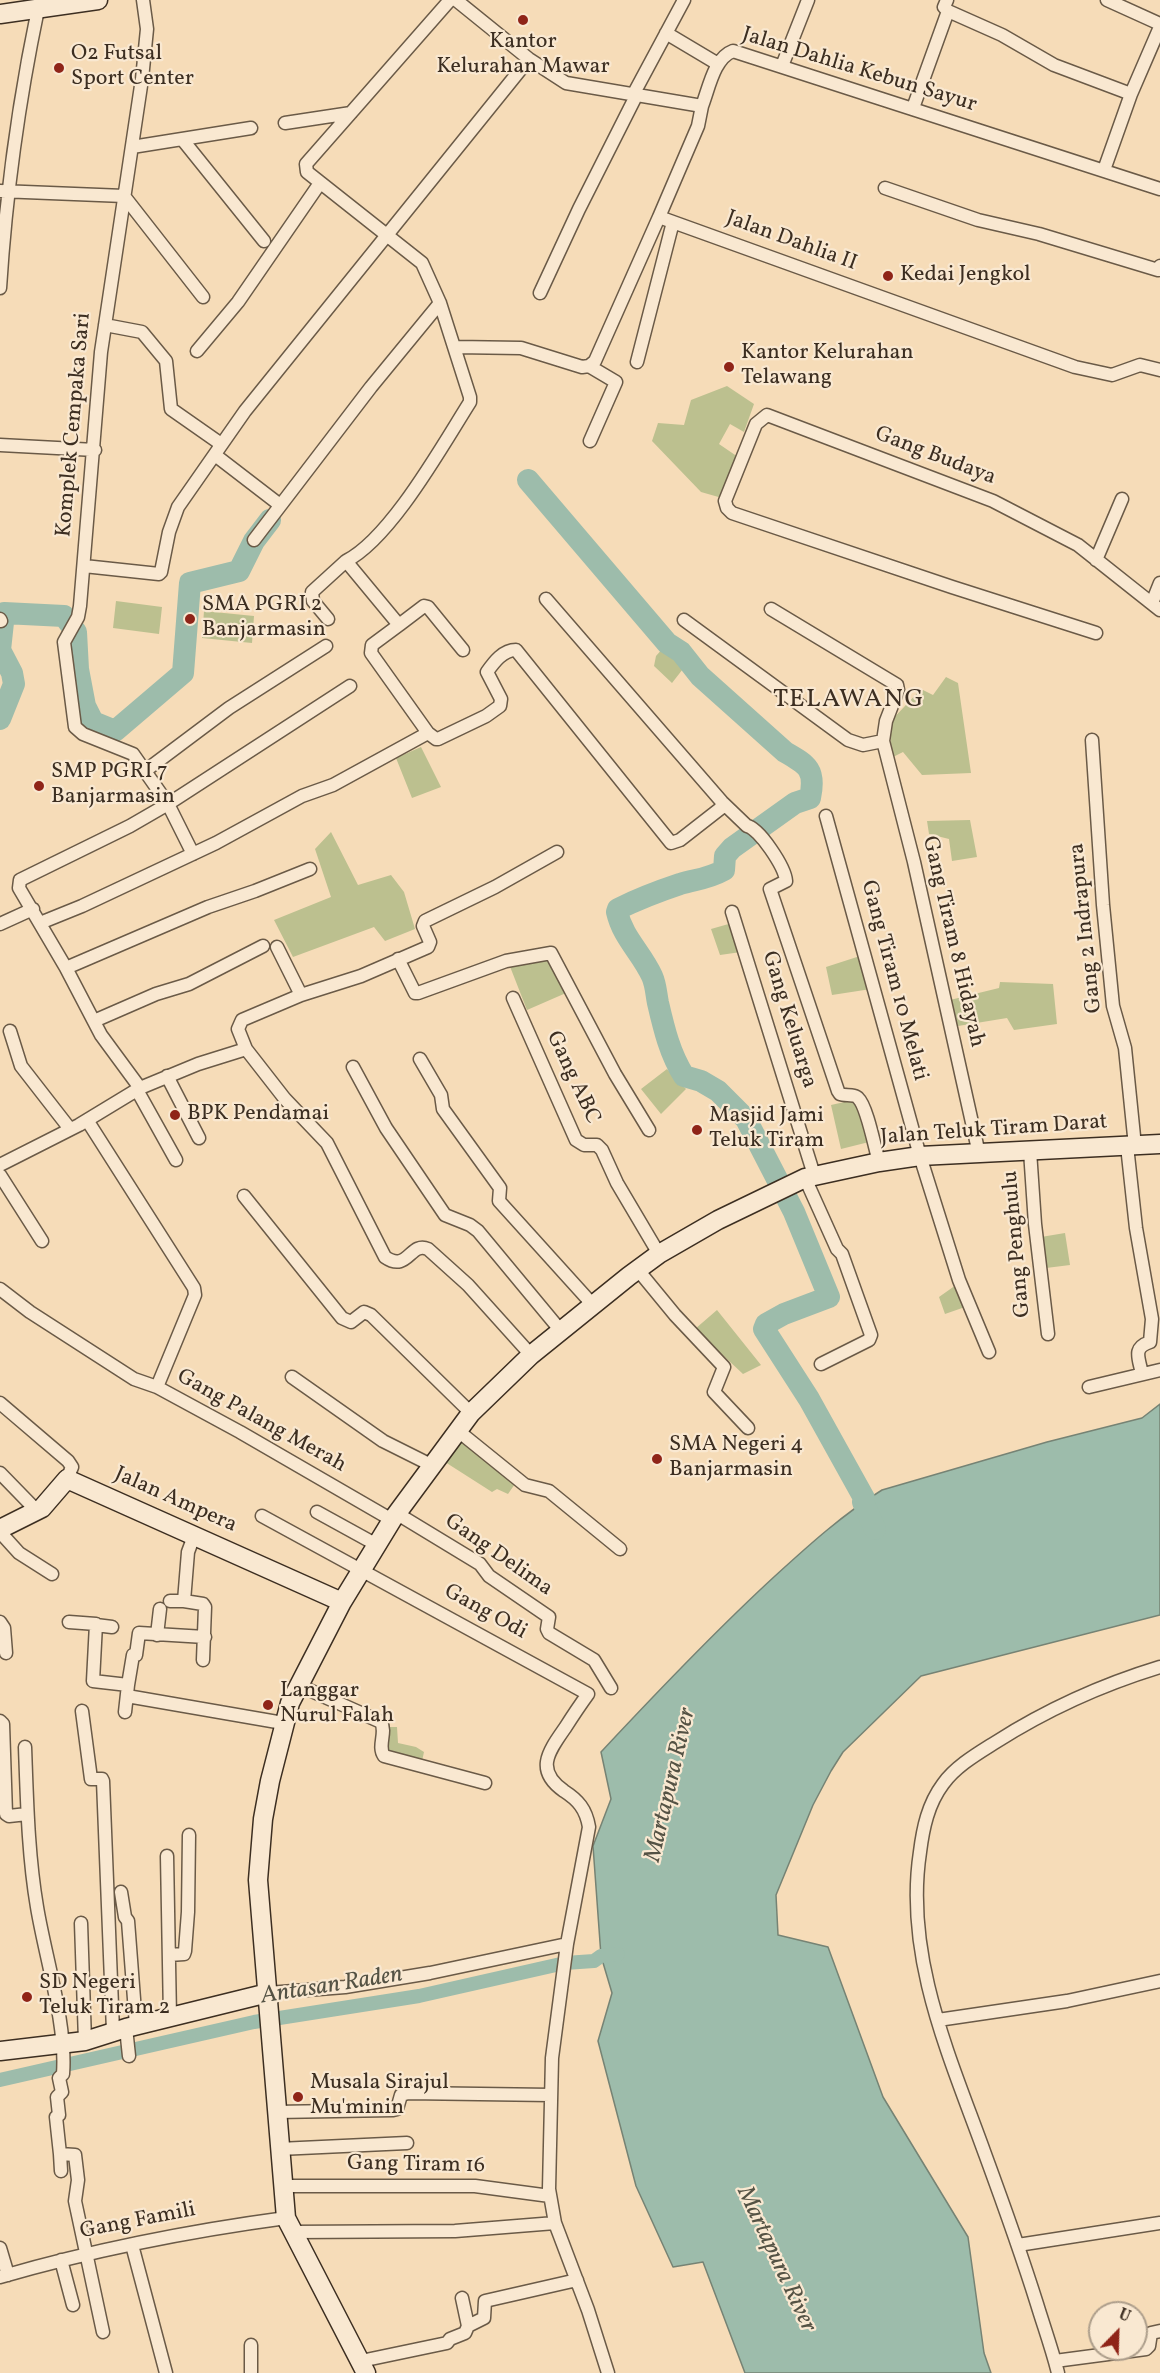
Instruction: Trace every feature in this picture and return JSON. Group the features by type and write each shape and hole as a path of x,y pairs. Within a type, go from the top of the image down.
{"street":[{"path":"0,14 98,0"},
{"name":"Komplek Cempaka Sari","path":"143,0 147,29 105,325 78,617 64,638 75,727 83,734 133,754 168,804 193,854"},
{"path":"328,619 313,601 312,592 346,561 357,555 390,520 421,480 470,402 456,347 422,263 307,172 306,164 450,0"},
{"path":"456,0 529,59 566,82 702,106 698,126 595,361 589,366 582,367 521,348 456,347"},
{"path":"540,293 635,95 684,0"},
{"path":"782,66 808,0"},
{"path":"1104,170 1131,94 1160,26 1107,0"},
{"path":"913,108 948,6 1054,65 1131,94"},
{"path":"0,288 4,191 38,9"},
{"path":"666,33 718,64"},
{"name":"Jalan Dahlia Kebun Sayur","path":"702,106 718,64 724,54 733,51 1160,189"},
{"path":"84,566 159,574 163,568 169,532 178,507 244,411 529,59"},
{"path":"285,123 351,113"},
{"path":"132,147 251,128"},
{"path":"183,139 264,241"},
{"path":"197,351 238,302 320,183"},
{"path":"885,188 978,219 1039,234 1158,270 1160,266"},
{"path":"4,191 124,196 203,297"},
{"name":"Jalan Dahlia II","path":"659,217 1075,367 1112,375 1140,365 1160,370"},
{"path":"637,362 673,222"},
{"path":"254,540 371,387 440,303"},
{"path":"105,325 142,332 166,361 171,409 221,444"},
{"path":"589,366 616,382 590,441"},
{"name":"Gang Budaya","path":"1096,633 732,513 725,501 756,424 767,415 993,501 1078,545 1156,607"},
{"path":"0,445 94,450"},
{"path":"215,455 280,505"},
{"path":"1096,560 1122,499"},
{"path":"346,561 399,625"},
{"path":"1156,607 1160,582"},
{"path":"546,599 722,802 747,826 756,831 777,860 786,878 770,889 838,1091 840,1094 859,1098 879,1162"},
{"path":"463,650 428,607 424,606 372,645 372,653 428,733 436,740 486,716 501,706 501,699 487,672 501,656 511,649 516,650 671,843 680,840 721,808 722,802"},
{"path":"684,620 848,740 863,745 883,741 886,721 898,690 897,685 771,609"},
{"path":"144,771 229,708 326,646"},
{"path":"176,1160 138,1089 101,1035 66,968 19,888 20,880 168,804 351,686"},
{"path":"40,923 193,854 302,796 333,785 428,733"},
{"name":"Gang 2 Indrapura","path":"1092,740 1103,905 1112,995 1125,1048 1136,1228 1152,1319 1150,1342 1138,1349 1142,1374"},
{"name":"Gang Tiram 8 Hidayah","path":"883,741 914,862 979,1154"},
{"name":"Gang Tiram 10 Melati","path":"826,816 920,1156 958,1280 989,1352"},
{"path":"531,1355 468,1285 424,1247 401,1262 385,1257 327,1143 285,1099 246,1049 238,1029 243,1020 301,995 361,976 428,947 430,942 423,926 425,921 495,887 557,852"},
{"path":"66,968 208,907 310,869"},
{"path":"0,924 33,909"},
{"name":"Gang Keluarga","path":"732,912 809,1177 837,1249 842,1254 871,1335 869,1340 821,1364"},
{"path":"94,1021 147,998 189,984 263,946"},
{"path":"277,947 301,995"},
{"path":"398,959 415,993 418,993 506,961 551,953 554,955 563,978 615,1074 649,1130"},
{"name":"Gang ABC","path":"513,998 576,1140 584,1145 597,1145 602,1150 618,1183 659,1254"},
{"path":"10,1031 21,1066 70,1129"},
{"path":"0,1165 87,1120 138,1089 167,1076 246,1049"},
{"path":"420,1059 441,1095 443,1109 500,1188 499,1201 593,1305"},
{"path":"353,1067 386,1128 445,1215 470,1225 478,1231 561,1331"},
{"path":"167,1076 200,1138"},
{"name":"Gang Palang Merah","path":"87,1120 195,1292 157,1387 394,1516"},
{"name":"Jalan Teluk Tiram Darat","path":"363,2367 289,2225 281,2186 258,1880 263,1819 283,1723 298,1685 342,1602 394,1516 471,1413 531,1355 659,1254 718,1220 781,1189 809,1177 920,1156 1160,1144"},
{"name":"Gang Penghulu","path":"1030,1151 1035,1224 1048,1334"},
{"path":"0,1175 42,1241"},
{"path":"244,1197 342,1318 351,1322 364,1312 371,1316 471,1413"},
{"path":"638,1270 675,1315 724,1367 714,1392 748,1428"},
{"path":"0,1289 30,1312 134,1379 157,1387"},
{"path":"1089,1387 1160,1370"},
{"path":"292,1377 383,1441 431,1465"},
{"path":"0,1403 68,1461 72,1467 68,1479 37,1511 0,1531 19,1553 52,1574"},
{"path":"457,1430 525,1485 549,1491 620,1549"},
{"path":"0,1473 37,1511"},
{"name":"Jalan Ampera","path":"68,1479 342,1602"},
{"path":"317,1512 377,1545"},
{"name":"Gang Odi","path":"262,1516 588,1694 550,1749 547,1760 550,1779 581,1806 586,1813 589,1827 566,1949"},
{"name":"Gang Delima","path":"394,1516 480,1564 489,1576 549,1617 548,1632 594,1660 611,1688"},
{"path":"184,1601 188,1552 194,1536"},
{"path":"157,1635 165,1605 184,1601 204,1605 203,1660"},
{"path":"0,1622 4,1628 6,1653"},
{"path":"69,1622 112,1627"},
{"path":"96,1625 93,1681 128,1691 283,1723"},
{"path":"125,1712 133,1655 136,1655 139,1633 205,1637"},
{"path":"1160,1667 1114,1682 1035,1717 955,1771 943,1784 927,1815 915,1880 919,1942 926,1979 938,2020 1018,2245 1056,2367 1146,2349 1149,2346 1151,2333 1160,2331"},
{"path":"298,1685 381,1722 384,1728 381,1754 384,1756 485,1783"},
{"path":"82,1711 91,1779 102,1779 103,1781 129,2054"},
{"path":"0,1720 3,1724 6,1814 9,1816 27,1814"},
{"path":"25,1747 27,1814 34,1889 63,2045 64,2070 63,2075 59,2078 62,2092 57,2097 59,2115 56,2117 61,2171"},
{"path":"169,1955 184,1954 185,1951 189,1835"},
{"path":"167,1856 170,2017"},
{"path":"121,1892 125,1917 128,1921 126,2029"},
{"path":"81,1923 85,2041"},
{"path":"0,2051 85,2041 268,1993 345,1987 566,1949 552,2058 550,2196 555,2223 608,2373"},
{"path":"938,2020 1067,2001 1160,1981"},
{"path":"276,2112 393,2110 397,2109 401,2095 408,2093 550,2095"},
{"path":"279,2149 407,2143"},
{"path":"60,2154 75,2155 78,2180 75,2201 103,2332"},
{"name":"Gang Tiram 16","path":"281,2186 475,2186 550,2196"},
{"name":"Gang Famili","path":"4,2276 86,2254 205,2230 289,2225 455,2231 555,2223"},
{"path":"1018,2245 1160,2223"},
{"path":"132,2245 166,2373"},
{"path":"0,2248 4,2276"},
{"path":"61,2260 73,2305"},
{"path":"468,2326 484,2318 485,2301 577,2280"},
{"path":"363,2367 447,2343 450,2339 465,2333 468,2326 462,2298"},
{"path":"251,2344 251,2373"}],"green space":[{"path":"727,386 754,404 744,432 730,424 719,444 738,457 722,498 701,492 652,441 658,423 684,425 691,400"},
{"path":"116,601 162,607 159,634 113,628"},
{"path":"204,611 254,616 252,643 202,638"},
{"path":"664,647 686,665 672,683 654,666 656,656"},
{"path":"946,677 958,683 971,773 922,775 903,752 893,757 888,724 921,689 933,695"},
{"path":"421,747 441,787 412,798 396,758"},
{"path":"970,820 977,857 952,861 949,839 929,834 927,821"},
{"path":"331,832 358,885 391,875 404,892 415,929 385,941 374,927 293,957 274,920 331,897 315,849"},
{"path":"732,923 741,952 720,955 711,929"},
{"path":"550,954 566,993 527,1010 509,964"},
{"path":"860,956 871,989 832,995 826,967"},
{"path":"1000,982 1053,984 1057,1024 1014,1030 1007,1018 958,1026 950,1000 999,988"},
{"path":"667,1069 686,1089 661,1114 641,1089"},
{"path":"858,1099 869,1142 841,1149 831,1105"},
{"path":"1065,1233 1070,1265 1046,1268 1041,1237"},
{"path":"956,1285 965,1307 945,1314 939,1297"},
{"path":"717,1310 761,1365 743,1374 695,1329"},
{"path":"462,1440 517,1481 508,1494 497,1489 492,1492 445,1462"},
{"path":"389,1727 397,1727 398,1743 416,1747 424,1752 422,1761 385,1752"}],"water":[{"name":"Martapura River","path":"1160,1404 1160,1615 921,1676 843,1752 813,1805 776,1895 778,1935 828,1947 883,2097 968,2237 984,2353 991,2373 745,2373 703,2262 673,2267 636,2186 598,2041 612,1993 601,1956 593,1846 611,1799 601,1752 686,1662 775,1576 840,1520 882,1490 1047,1442 1142,1418"}],"waterway":[{"path":"528,480 667,643 681,652 700,676 785,752 805,765 811,775 810,798 795,803 732,848 725,856 724,870 649,895 618,909 617,912 623,930 652,976 668,1041 684,1076 701,1081 718,1091 746,1119 794,1212 829,1297 784,1314 766,1324 764,1329 809,1399 864,1498 863,1502 875,1529"},
{"path":"0,719 14,684 12,673 0,650 4,613 64,616 76,632 78,669 85,706 93,722 115,731 183,673 190,583 239,571 254,541 270,520"},
{"name":"Antasan Raden","path":"0,2080 254,2022 419,1996 565,1963 594,1961 601,1956 618,1954"}],"place":[{"name":"Kantor Kelurahan Mawar","path":"523,20"},
{"name":"O2 Futsal Sport Center","path":"59,68"},
{"name":"Kedai Jengkol","path":"888,276"},
{"name":"Kantor Kelurahan Telawang","path":"729,367"},
{"name":"SMA PGRI 2 Banjarmasin","path":"190,619"},
{"name":"SMP PGRI 7 Banjarmasin","path":"39,786"},
{"name":"BPK Pendamai","path":"175,1115"},
{"name":"Masjid Jami Teluk Tiram","path":"697,1130"},
{"name":"SMA Negeri 4 Banjarmasin","path":"657,1459"},
{"name":"Langgar Nurul Falah","path":"268,1705"},
{"name":"SD Negeri Teluk Tiram 2","path":"27,1997"},
{"name":"Musala Sirajul Mu'minin","path":"298,2097"}],"district":[{"name":"TELAWANG","path":"849,701"}]}
